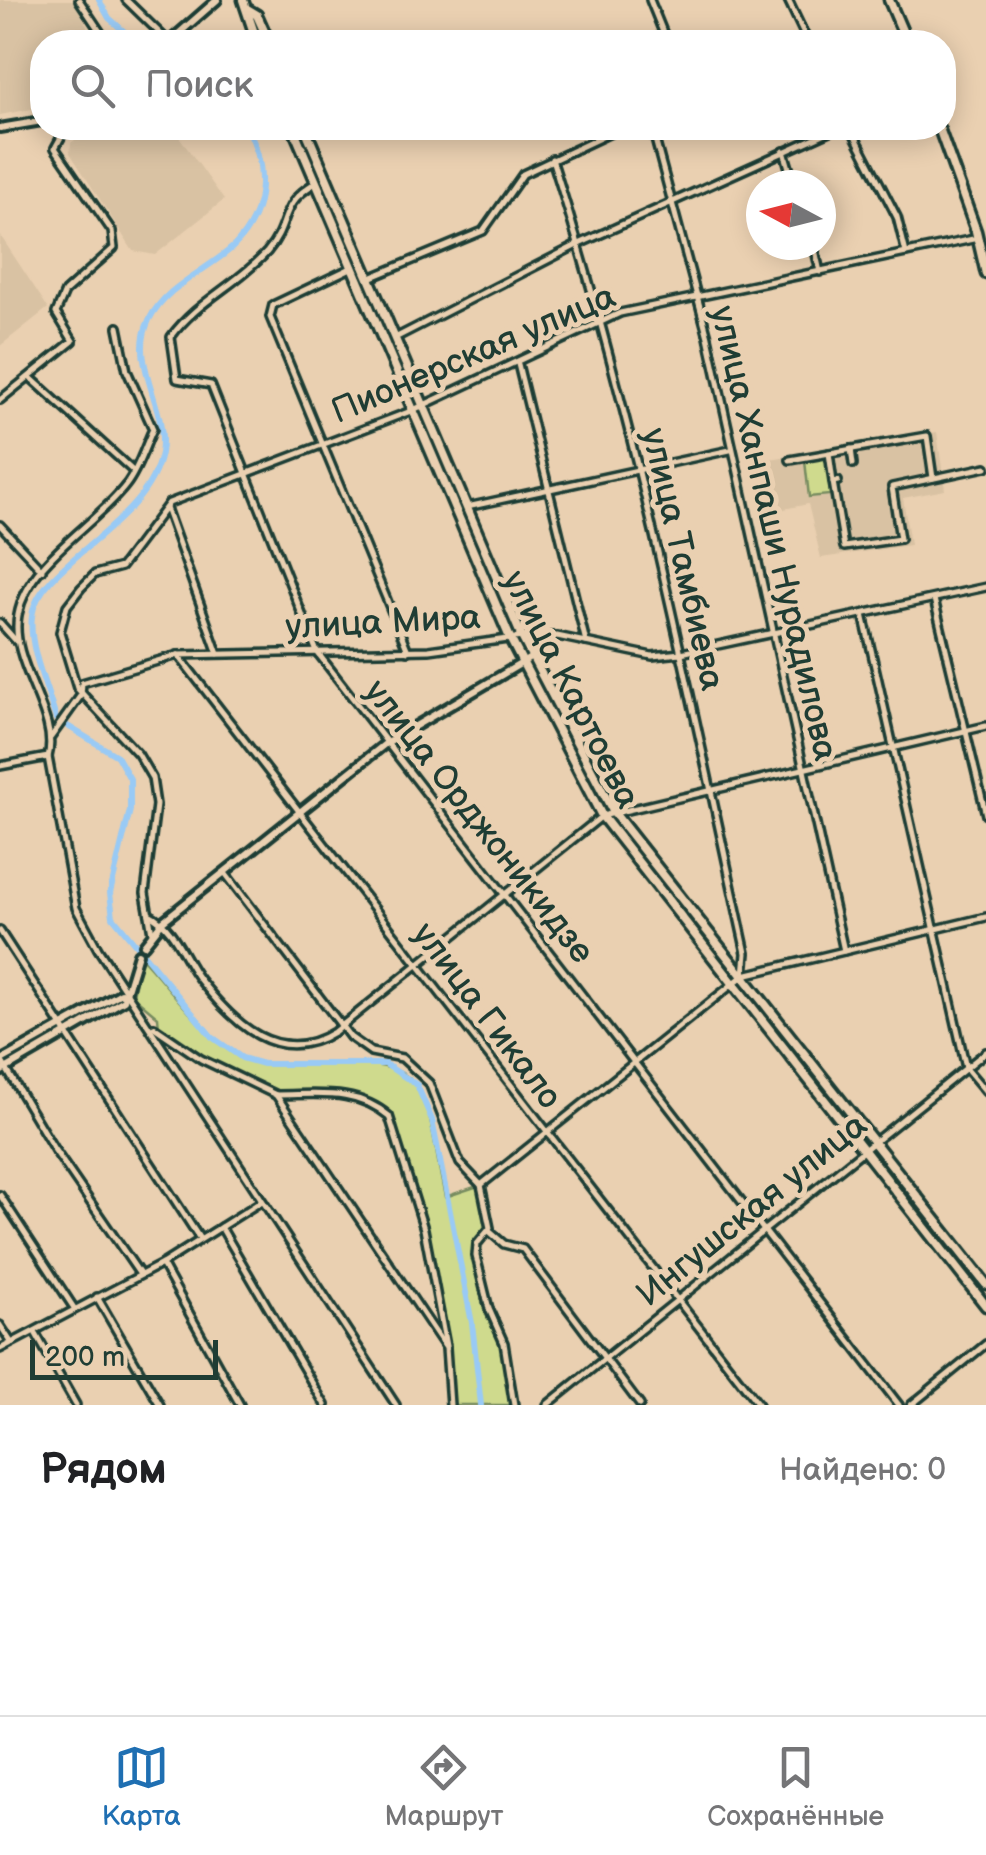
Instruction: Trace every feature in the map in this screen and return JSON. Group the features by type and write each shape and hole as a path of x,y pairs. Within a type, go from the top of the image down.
{"main road":[{"path":"889,0 901,30"},
{"path":"244,2 253,30"},
{"path":"244,2 257,15 263,30"},
{"name":"улица Картоева","path":"298,140 510,638 602,816 986,1306"},
{"name":"улица Картоева","path":"310,140 522,637 614,813 986,1284"},
{"path":"943,140 978,238 986,274"}],"street":[{"path":"79,0 99,30"},
{"path":"126,0 157,30"},
{"path":"183,30 217,0"},
{"path":"650,0 662,30"},
{"path":"788,0 802,30"},
{"path":"0,128 30,123"},
{"path":"0,400 32,379 73,341 56,313 65,292 114,248 112,231 55,148 59,140"},
{"path":"358,283 483,231 524,174 594,140"},
{"name":"улица Ханпаши Нурадилова","path":"655,140 695,299 844,951"},
{"path":"395,338 579,244 809,140"},
{"path":"857,140 897,217 906,254"},
{"path":"784,151 790,170"},
{"name":"улица Тамбиева","path":"552,159 603,321 746,953 744,975"},
{"name":"улица Орджоникидзе","path":"316,182 290,200 277,238 258,261 181,322 169,344 180,382 202,380 212,384 318,652 385,744 504,891 899,1405"},
{"name":"Пионерская улица","path":"81,695 62,650 60,632 67,606 95,574 122,568 174,499 412,411 620,313 978,238"},
{"path":"817,260 820,272"},
{"path":"352,268 270,311 408,650"},
{"path":"118,327 127,371 153,429 128,483 42,570 20,604 18,644 50,738 48,758 76,908 126,995 396,1405"},
{"path":"517,362 586,642"},
{"path":"32,379 133,471"},
{"path":"790,460 927,436 934,478"},
{"path":"851,449 853,464"},
{"path":"468,507 730,450"},
{"path":"829,453 844,547 900,539 892,487 986,467"},
{"path":"166,508 218,654"},
{"path":"0,525 42,570"},
{"name":"улица Мира","path":"50,738 81,695 82,684 178,655 408,650 556,636 652,656 986,587"},
{"path":"934,599 986,815"},
{"path":"863,614 966,1068 986,1092"},
{"path":"0,623 18,644"},
{"name":"улица Гикало","path":"178,655 759,1405"},
{"path":"144,945 163,920 385,744 532,657"},
{"path":"81,695 138,754 152,778 156,805 145,893 152,933"},
{"path":"148,914 163,920 201,981 266,1043 305,1044 324,1038 602,816 986,726"},
{"path":"0,766 48,758"},
{"path":"225,873 359,1046 414,1066 440,1104 460,1164 481,1185 489,1231 504,1244 524,1249 640,1405"},
{"path":"481,1185 744,975 986,917"},
{"path":"0,931 200,1239"},
{"path":"3,1070 124,1000 138,954"},
{"path":"126,995 120,992 0,1060 54,1149 139,1273"},
{"path":"148,1024 201,1059 276,1095 351,1095 374,1103 389,1116 424,1229 446,1348 450,1405"},
{"name":"Ингушская улица","path":"547,1405 986,1052"},
{"path":"276,1095 446,1348"},
{"path":"0,1195 74,1308"},
{"path":"0,1349 36,1334 74,1308 162,1264 262,1201"},
{"path":"222,1227 325,1405"},
{"path":"489,1231 478,1244 476,1256 489,1309 504,1343 514,1405"},
{"path":"162,1264 240,1405"},
{"path":"97,1297 160,1405"},
{"path":"0,1326 11,1342"},
{"path":"36,1334 76,1405"},
{"path":"911,1405 986,1344"}],"shaded area":[{"path":"0,0 74,0 89,30 30,30 30,109 0,115"},
{"path":"182,140 224,200 155,255 133,251 70,153 71,143"},
{"path":"0,235 48,308 0,346"},
{"path":"937,432 945,490 903,498 910,545 821,558 808,504 779,510 770,459"}],"green space":[{"path":"826,458 830,495 809,497 805,461"},
{"path":"140,956 202,1026 242,1058 276,1066 383,1066 404,1074 418,1087 432,1129 445,1197 481,1185 490,1228 476,1249 514,1405 450,1405 442,1331 428,1258 389,1115 348,1098 276,1095 215,1067 159,1028 158,1017 133,996"}],"waterway":[{"path":"99,0 109,18 122,30"},
{"path":"253,140 261,173 253,219 234,246 166,297 149,320 144,336 143,353 162,436 152,479 116,522 53,578 39,597 32,616 33,641 56,719 117,756 130,779 130,810 110,893 113,917 212,1037 242,1058 263,1064 385,1064 417,1085 432,1120 472,1323 481,1405"}]}
